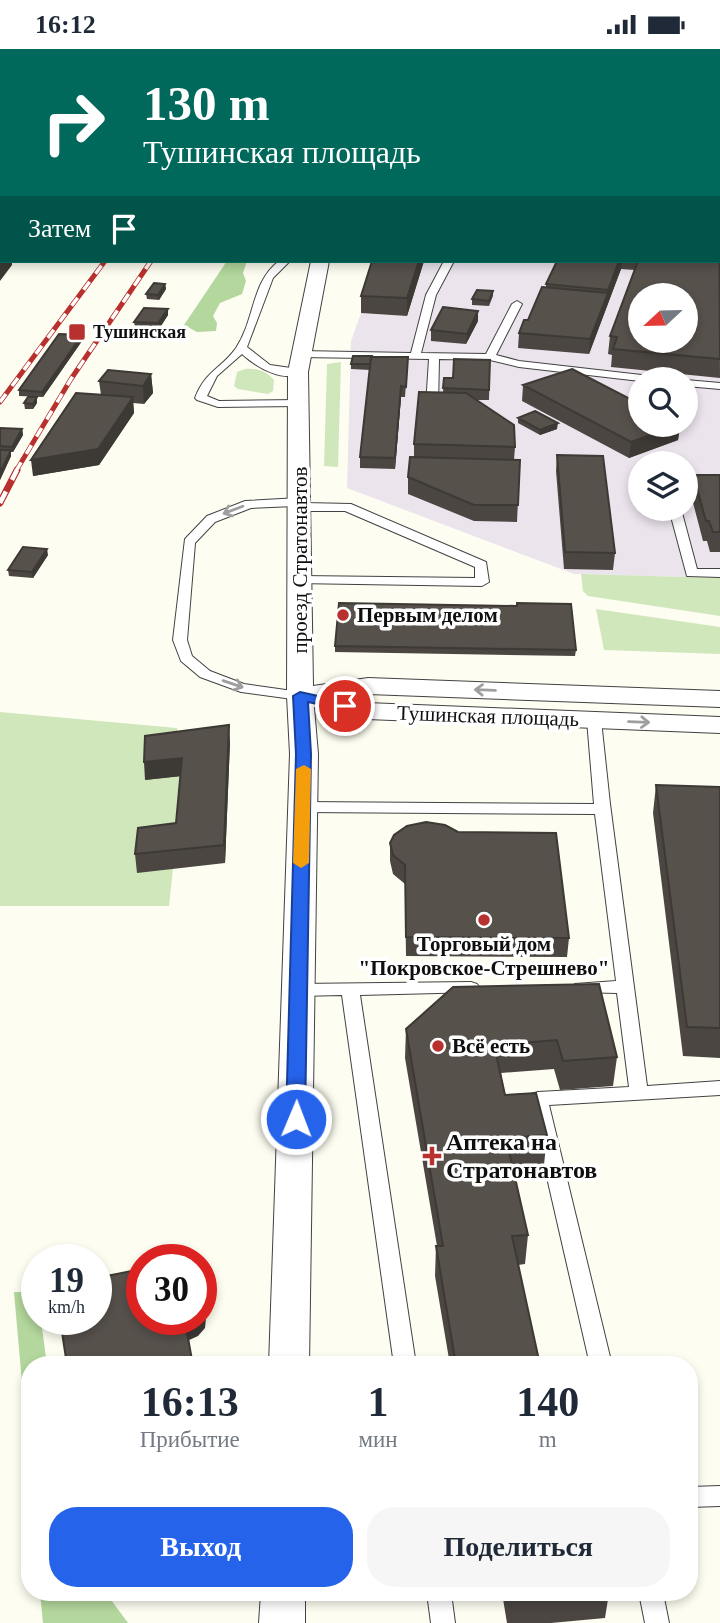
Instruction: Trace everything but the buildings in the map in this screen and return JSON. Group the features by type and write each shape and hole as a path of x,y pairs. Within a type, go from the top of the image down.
{"street":[{"name":"проезд Стратонавтов","path":"289,1356 304,754 300,696 299,363 320,263"},
{"name":"Тушинская площадь","path":"300,696 369,686 720,699"},
{"name":"Тушинская площадь","path":"300,696 367,711 720,725"},
{"path":"282,1623 283,1601"}],"lane":[{"path":"281,263 272,268 241,348 206,379 201,398 218,404 299,403"},
{"path":"415,356 430,295 448,263"},
{"path":"491,357 517,304"},
{"path":"241,348 259,365 278,372 299,363 434,356 491,357 519,364 628,376"},
{"path":"432,406 434,356"},
{"path":"698,384 720,387"},
{"path":"698,484 720,484"},
{"path":"300,580 482,582 481,565 347,506 249,504 211,519 190,542 180,640 186,658 205,674 242,688 300,696"},
{"path":"678,521 692,573 720,573"},
{"path":"594,720 639,1093"},
{"path":"303,807 603,809"},
{"path":"298,990 486,988"},
{"path":"570,988 626,988"},
{"path":"350,989 404,1356"},
{"path":"599,1356 538,1099 720,1088"},
{"path":"698,1497 720,1496"},
{"path":"440,1601 443,1623"},
{"path":"653,1601 657,1623"}],"shaded area":[{"path":"423,263 720,263 720,578 574,574 347,488 351,341 361,313 407,316"}],"green space":[{"path":"226,263 246,263 243,273 246,281 242,294 220,303 213,316 217,323 216,331 197,332 184,325"},
{"path":"341,362 338,467 324,466 327,364"},
{"path":"245,369 268,374 274,380 273,391 268,394 234,386 237,372"},
{"path":"581,574 720,578 720,616 588,596 583,591"},
{"path":"596,609 720,627 720,654 604,650"},
{"path":"0,712 177,728 180,748 146,780 183,776 169,906 0,906"},
{"path":"14,1292 21,1292 21,1335 43,1335 46,1356 21,1356 21,1372"},
{"path":"41,1601 112,1601 128,1623 43,1623"}],"railway":[{"path":"0,402 104,263"},
{"path":"16,471 71,379 150,263"},
{"path":"0,503 17,470"}],"slow traffic":[{"path":"301,863 304,769"}],"place":[{"name":"Тушинская","path":"77,332"},
{"name":"Первым делом","path":"343,615"},
{"name":"Торговый дом \"Покровское-Стрешнево\"","path":"484,920"},
{"name":"Всё есть","path":"438,1046"},
{"name":"Аптека на Стратонавтов","path":"432,1156"}],"route":[{"path":"296,1119 304,754 300,696 345,706"}]}
